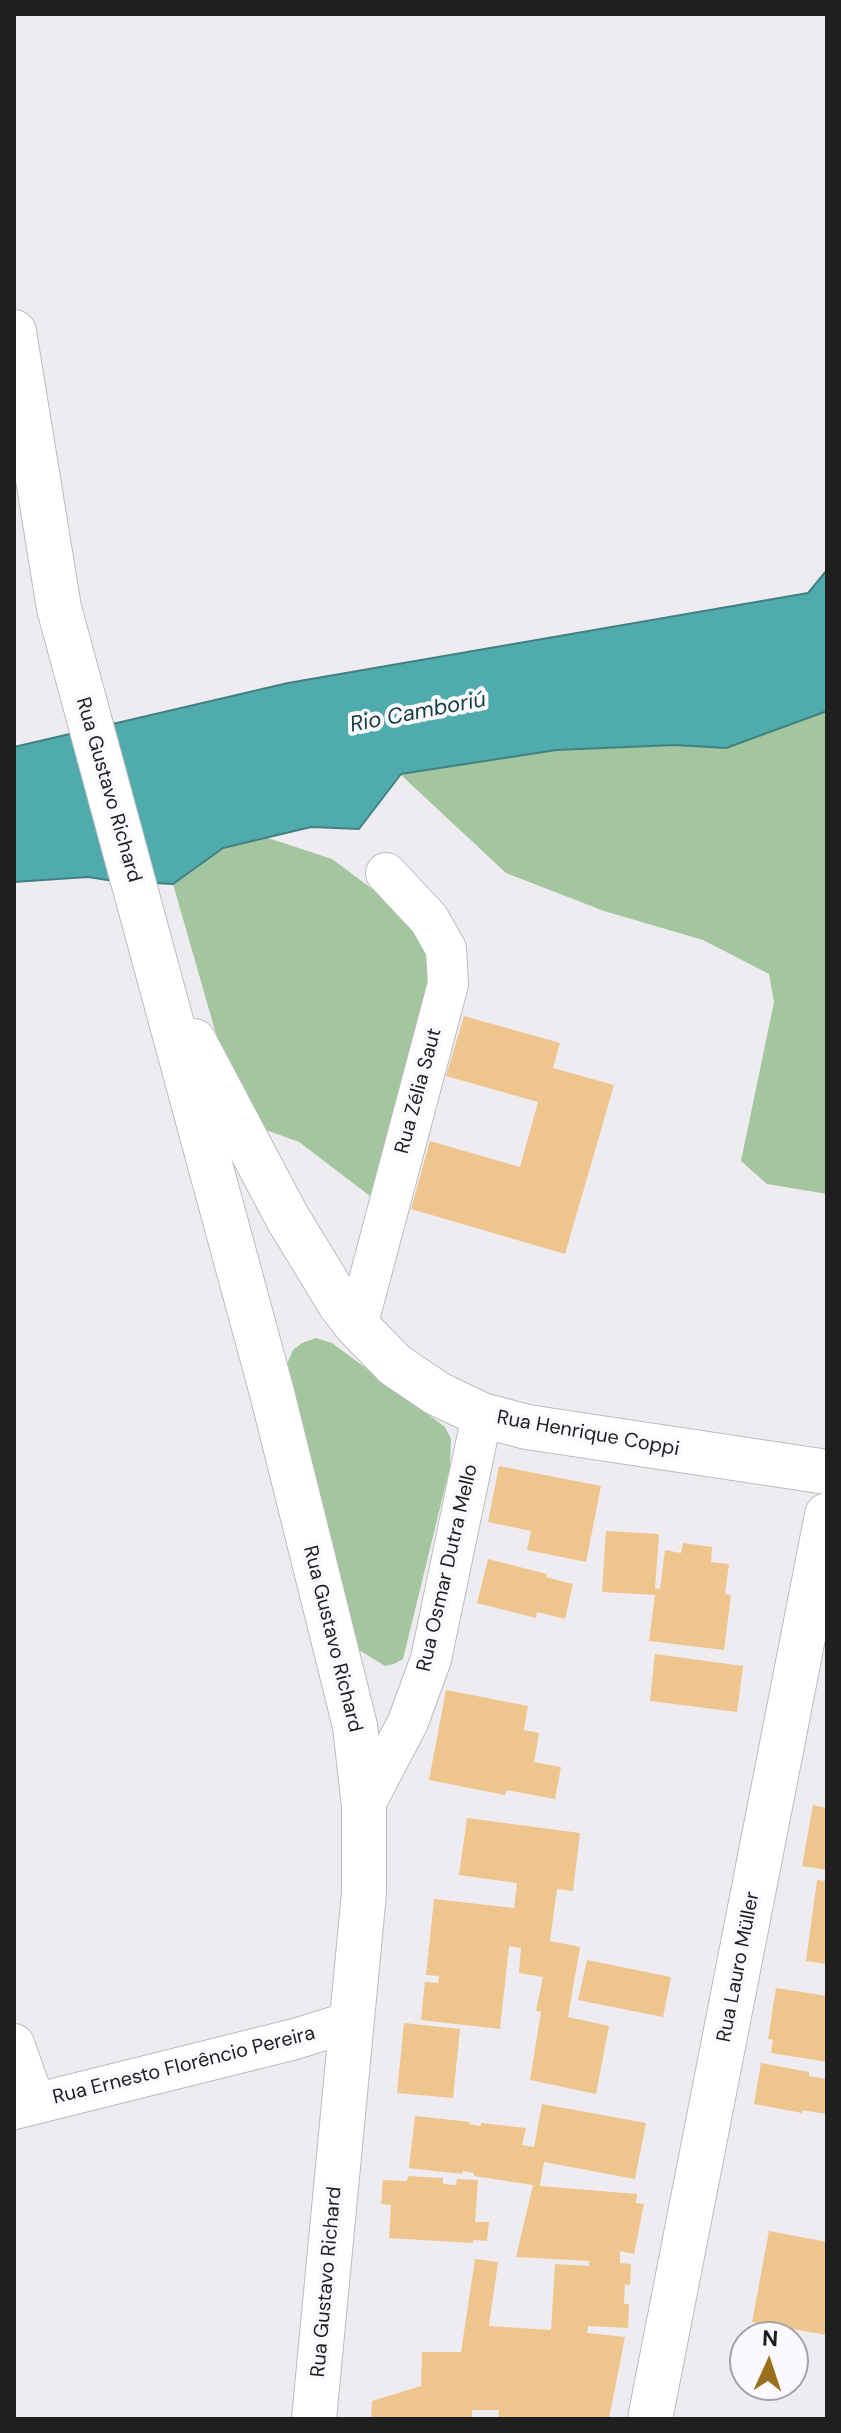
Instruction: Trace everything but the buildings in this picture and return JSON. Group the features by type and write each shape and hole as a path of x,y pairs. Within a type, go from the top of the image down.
{"main road":[{"name":"Rua Gustavo Richard","path":"14,332 59,608 73,665 272,1393 337,1656 350,1697 364,1806 364,1893 314,2419"},
{"name":"Rua Gustavo Richard","path":"14,509 59,608"},
{"name":"Rua Gustavo Richard","path":"152,952 287,1217 348,1315"},
{"name":"Rua Henrique Coppi","path":"348,1315 395,1365 438,1394 482,1415 527,1427 587,1437 827,1472"},
{"name":"Rua Lauro Müller","path":"650,2419 827,1515"}],"street":[{"name":"Rua Zélia Saut","path":"348,1315 448,984 446,949 429,919 386,873"},
{"name":"Rua Osmar Dutra Mello","path":"364,1806 408,1722 431,1659 482,1415"},
{"name":"Rua Ernesto Florêncio Pereira","path":"24,2106 295,2039 353,2021"},
{"path":"14,2044 24,2106"}],"green space":[{"path":"827,711 827,1194 767,1184 741,1161 774,1002 769,974 703,940 604,911 506,873 401,775 556,750 675,745 726,748"},
{"path":"265,837 332,859 430,932 438,967 370,1196 299,1142 241,1121 173,884 223,848"},
{"path":"316,1338 332,1343 445,1427 451,1439 450,1467 403,1659 394,1664 385,1666 359,1650 283,1392 282,1376 293,1350"}],"water":[{"name":"Rio Camboriú","path":"827,570 827,711 726,748 675,745 556,750 401,774 359,829 311,827 223,848 173,884 88,877 14,882 14,747 288,683 808,593"}]}
